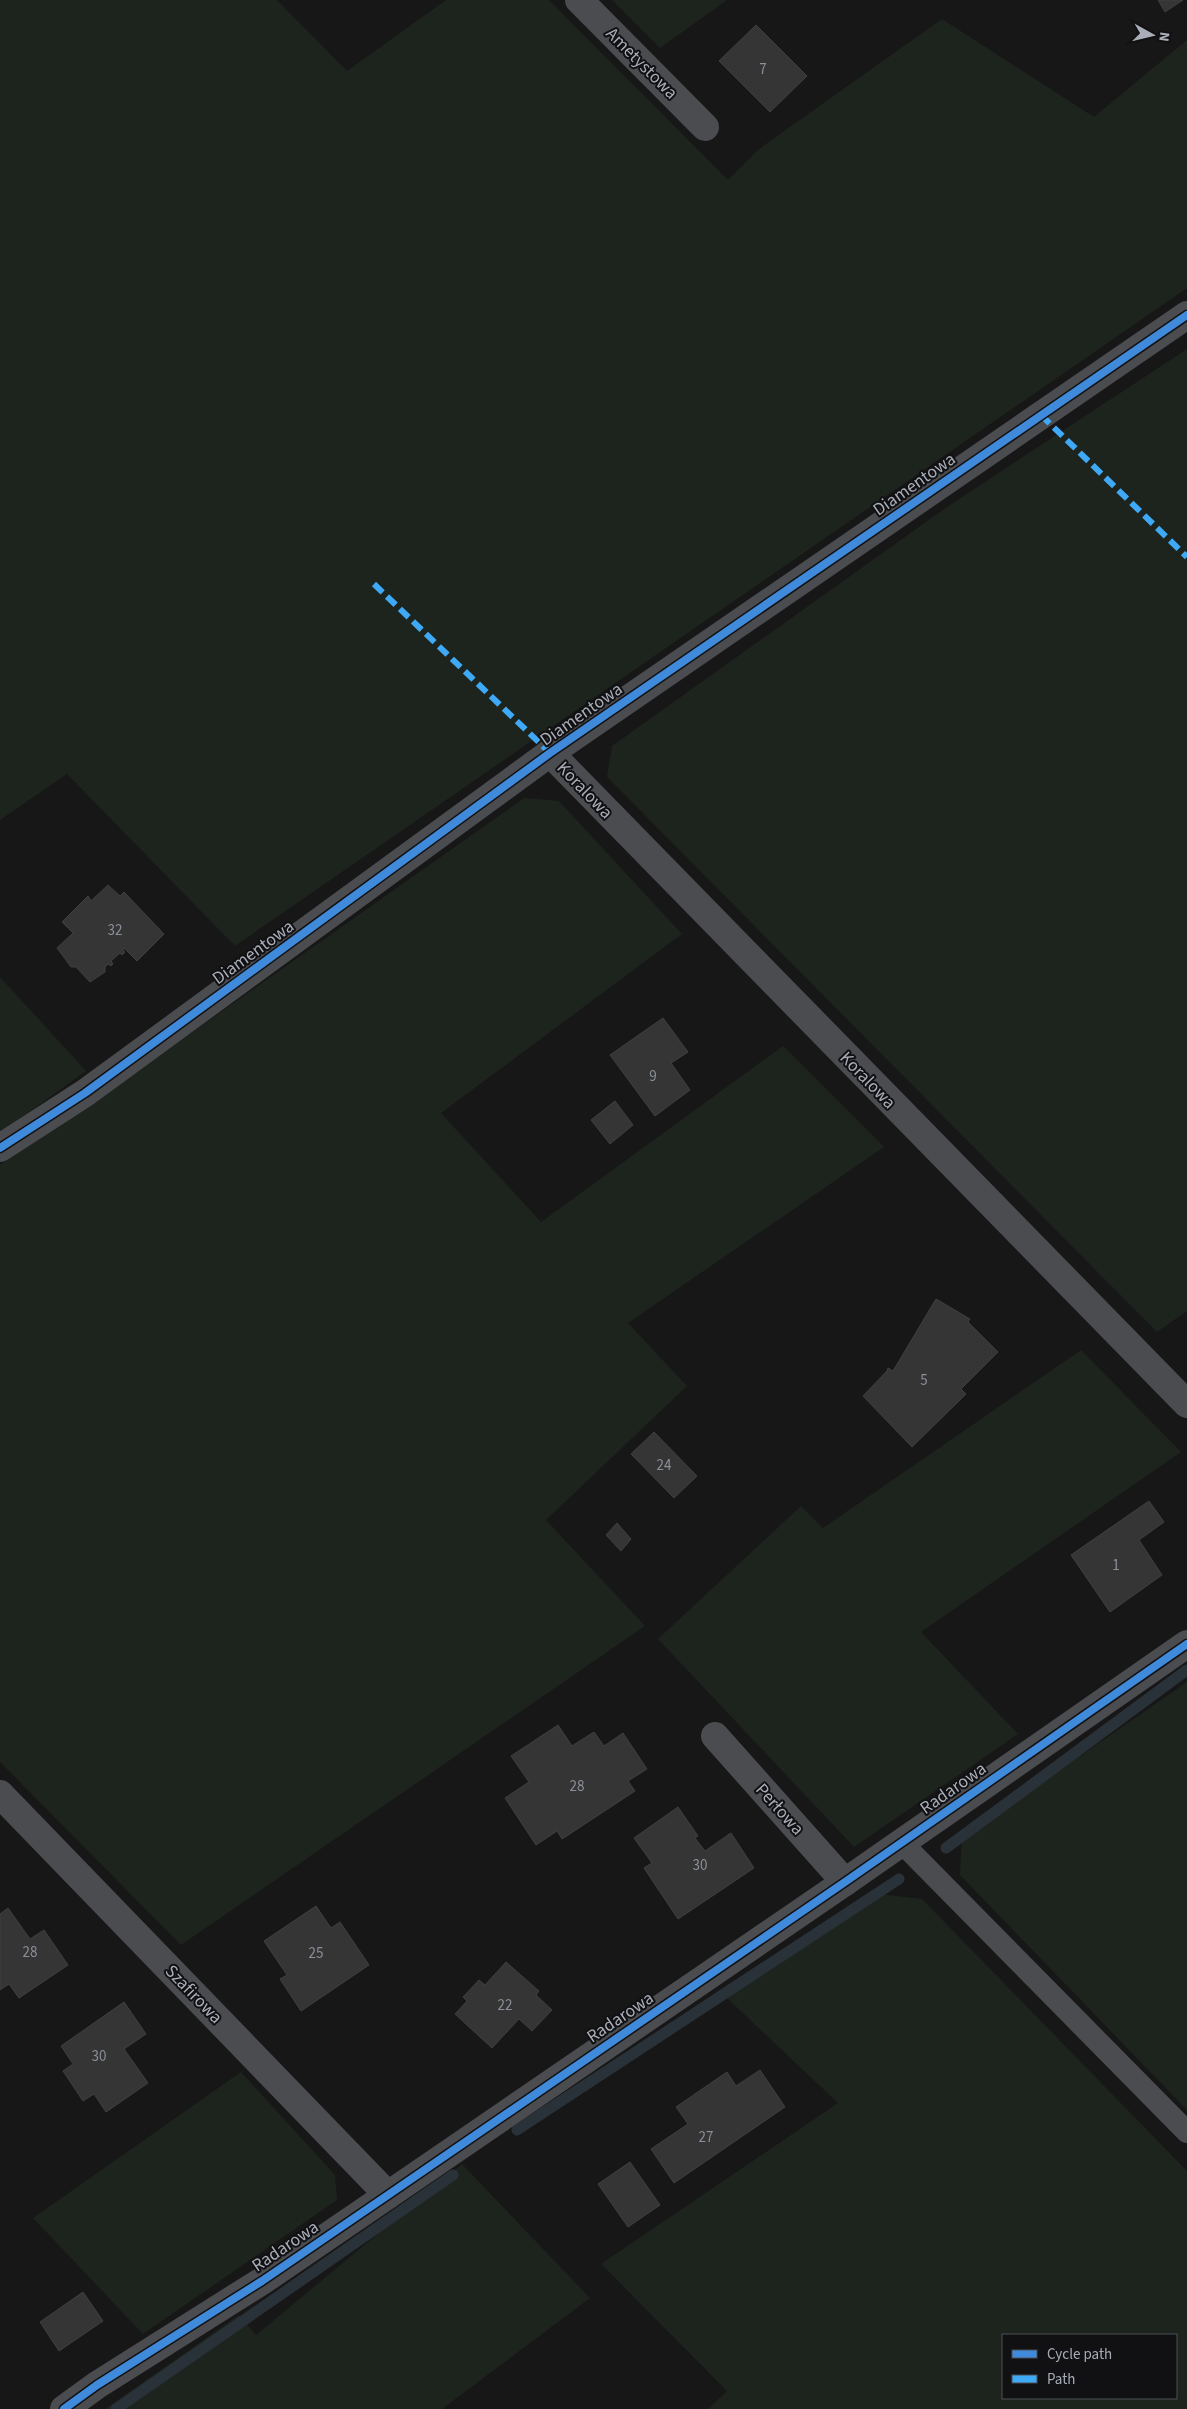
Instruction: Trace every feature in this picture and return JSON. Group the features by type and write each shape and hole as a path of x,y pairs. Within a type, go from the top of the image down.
{"street":[{"name":"Ametystowa","path":"579,0 705,127"},
{"name":"Diamentowa","path":"0,1148 85,1094 550,754 1187,315"},
{"name":"Koralowa","path":"550,754 1187,1404"},
{"name":"Radarowa","path":"64,2409 97,2385 262,2280 388,2195 902,1843 1187,1644"},
{"name":"Perłowa","path":"715,1736 845,1882"},
{"name":"Szafirowa","path":"0,1794 388,2195"}],"lane":[{"path":"902,1843 1187,2132"}],"shaded area":[{"path":"0,0 277,0 347,71 446,0 549,0 728,180 759,149 942,19 1094,117 1187,40 1187,288 235,946 67,774 0,820"},
{"path":"612,0 727,0 660,48"},
{"path":"1187,349 1187,1311 1157,1332 607,777 612,746 944,509"},
{"path":"524,798 559,801 682,934 441,1113 541,1222 783,1046 884,1147 628,1323 687,1386 546,1520 645,1626 181,1945 0,1762 0,1165 105,1094"},
{"path":"0,977 86,1071 0,1133"},
{"path":"1081,1350 1181,1452 921,1632 1018,1734 854,1847 658,1639 801,1506 823,1528"},
{"path":"1187,1682 1187,2110 960,1875 962,1838"},
{"path":"879,1894 922,1899 1187,2171 1187,2409 708,2409 727,2391 601,2264 838,2103 727,1998"},
{"path":"241,2072 335,2175 337,2200 143,2334 33,2218"},
{"path":"462,2164 590,2298 442,2409 105,2409 239,2315 256,2335"}],"building":[{"path":"1158,0 1183,0 1165,12"},
{"path":"756,25 807,76 770,112 719,61"},
{"path":"108,885 120,896 124,892 164,934 137,961 124,948 125,952 122,955 120,953 111,961 113,964 111,966 108,964 105,967 105,972 90,982 76,967 71,967 57,948 73,933 62,922 88,896 91,901"},
{"path":"663,1018 688,1052 671,1063 690,1090 655,1116 610,1055"},
{"path":"615,1101 633,1125 610,1144 591,1120"},
{"path":"936,1299 970,1319 968,1322 998,1352 961,1389 966,1394 912,1447 863,1396 888,1368 893,1371"},
{"path":"654,1432 697,1476 674,1498 631,1454"},
{"path":"1149,1501 1164,1522 1139,1540 1162,1575 1110,1612 1071,1555"},
{"path":"617,1523 631,1539 621,1551 606,1535"},
{"path":"558,1725 572,1746 594,1732 604,1746 623,1733 647,1769 628,1781 635,1791 562,1839 557,1831 536,1845 505,1798 529,1782 511,1756"},
{"path":"678,1807 698,1836 695,1838 705,1851 731,1833 754,1868 678,1919 644,1868 652,1863 634,1838"},
{"path":"316,1906 331,1928 340,1922 369,1965 301,2011 280,1979 287,1975 264,1941"},
{"path":"8,1908 30,1939 44,1930 68,1965 19,1998 9,1984 0,1990 0,1914"},
{"path":"506,1962 539,1991 536,1995 552,2010 532,2031 519,2019 492,2048 455,2014 467,2001 463,1997 479,1980 485,1985"},
{"path":"124,2002 146,2034 124,2049 148,2083 106,2112 94,2094 83,2101 63,2071 73,2064 61,2046"},
{"path":"760,2070 785,2107 674,2183 651,2149 688,2124 676,2107 727,2072 736,2086"},
{"path":"630,2162 660,2205 628,2227 598,2184"},
{"path":"83,2292 103,2321 59,2351 40,2322"}],"waterway":[{"path":"946,1848 1187,1670"},
{"path":"517,2130 899,1879"},
{"path":"116,2409 453,2175"}],"marked path":[{"path":"1041,415 1187,557"},
{"path":"374,584 550,753"}],"cycle path":[{"path":"0,1148 85,1093 550,753 1187,315"},
{"path":"64,2409 97,2385 262,2281 845,1882 1187,1644"}]}
